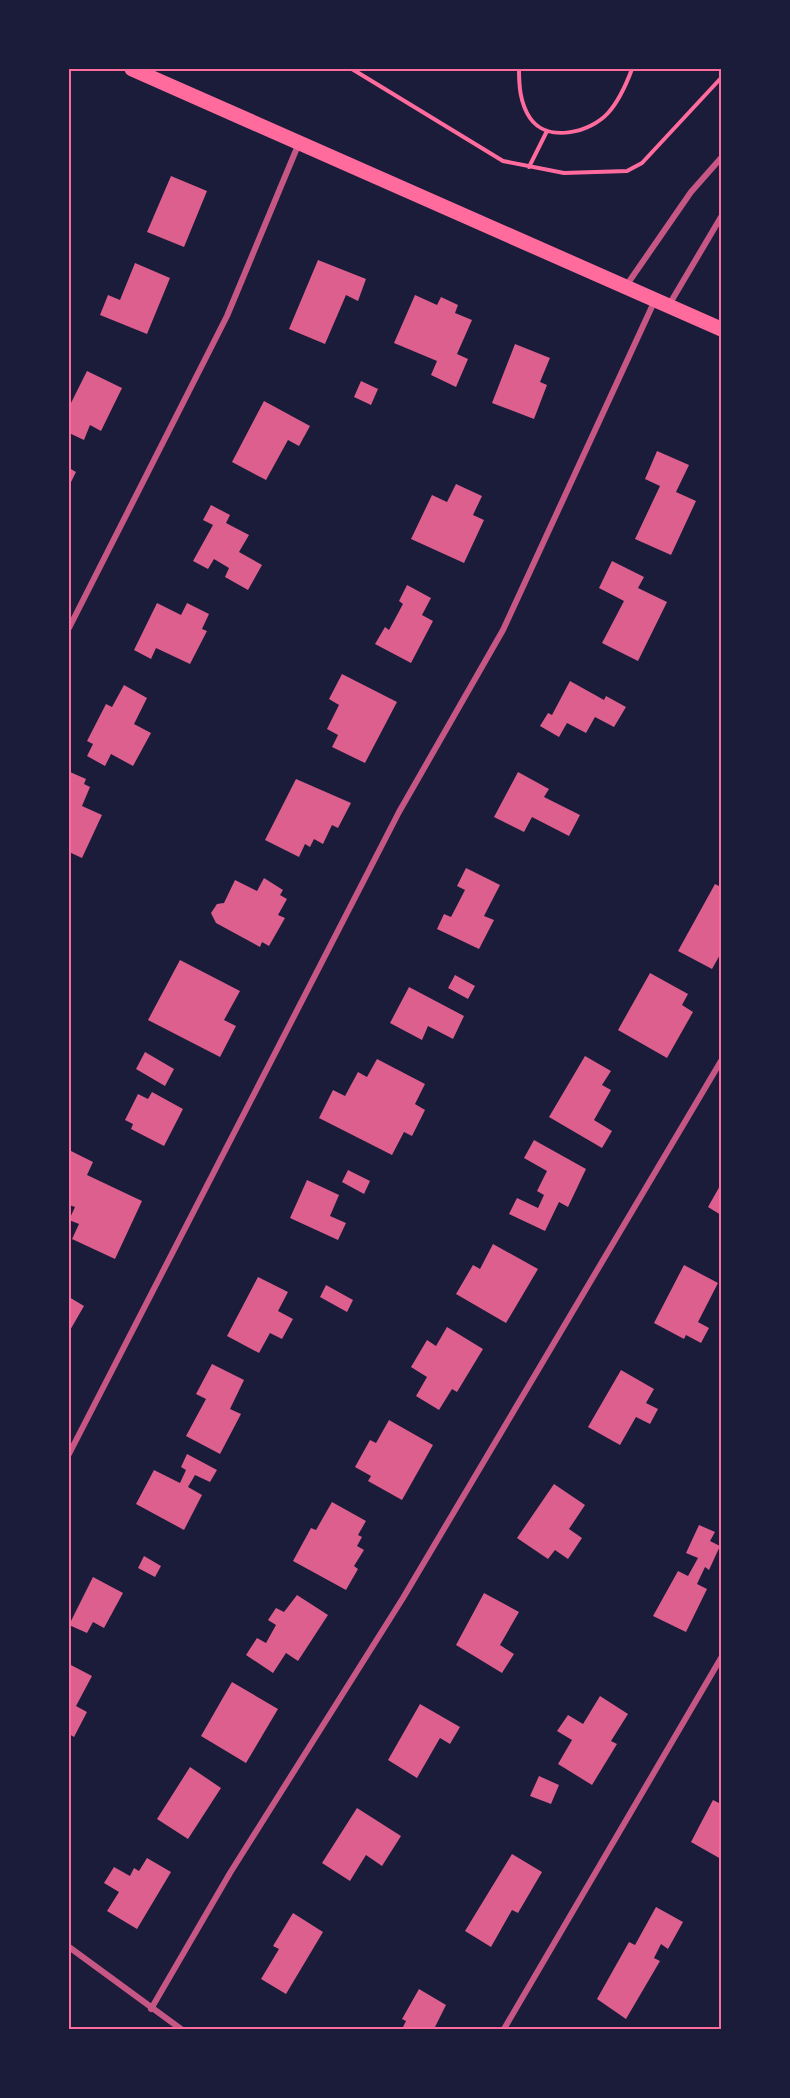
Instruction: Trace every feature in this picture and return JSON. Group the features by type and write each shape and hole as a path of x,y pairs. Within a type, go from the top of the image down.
{"main road":[{"path":"132,69 721,329"}],"street":[{"path":"69,628 227,316 299,143"},
{"path":"626,286 691,192 721,158"},
{"path":"69,1454 399,812 503,630 662,303 721,217"},
{"path":"151,2009 230,1873 404,1598 721,1061"},
{"path":"504,2029 721,1658"},
{"path":"69,1947 151,2009 182,2029"}],"path":[{"path":"352,69 503,160 564,173 627,171 642,163 721,78"},
{"path":"519,69 519,93 531,119 547,131 580,132 607,115 624,91 632,69"},
{"path":"529,167 547,131"}],"building":[{"path":"171,176 207,191 184,247 147,232"},
{"path":"318,260 366,279 358,301 346,295 325,344 289,329"},
{"path":"135,263 170,278 147,334 100,315 108,295 120,300"},
{"path":"415,295 437,305 441,297 458,305 455,313 472,320 457,354 468,359 456,387 431,375 437,361 394,343"},
{"path":"515,344 550,358 540,382 547,385 534,419 492,403"},
{"path":"87,371 122,388 101,431 90,425 84,440 69,433 69,402 71,403"},
{"path":"361,381 378,389 371,405 354,397"},
{"path":"264,401 310,426 299,446 288,440 266,480 232,462"},
{"path":"657,451 689,465 676,492 696,501 671,555 635,539 660,486 645,479"},
{"path":"69,468 76,472 69,486"},
{"path":"456,484 482,496 473,515 484,520 464,563 411,539 432,495 447,502"},
{"path":"211,505 230,515 226,523 249,535 239,552 262,565 248,590 225,577 229,568 214,559 208,569 193,561 213,525 203,520"},
{"path":"612,561 644,577 638,588 667,602 638,661 602,643 624,601 599,588"},
{"path":"407,585 431,598 422,615 433,621 411,663 375,644 385,627 389,630 403,604 399,601"},
{"path":"157,603 181,615 187,603 209,614 202,629 207,631 190,664 156,648 151,659 134,650"},
{"path":"342,674 397,702 365,763 332,747 338,735 327,729 339,705 329,699"},
{"path":"570,681 604,700 606,696 626,707 614,727 595,717 586,733 567,723 559,737 540,726 548,713 552,715"},
{"path":"124,685 147,698 134,724 151,733 133,766 111,754 105,766 87,756 93,744 87,741 106,704 112,707"},
{"path":"70,772 86,779 84,784 90,787 82,806 102,815 82,858 69,852"},
{"path":"518,772 549,789 544,797 580,815 569,836 532,817 524,832 494,817"},
{"path":"296,779 351,803 338,828 332,825 323,844 314,839 310,847 305,844 299,857 265,840"},
{"path":"466,868 500,885 484,916 494,920 479,949 437,929 444,914 451,917 465,890 457,886"},
{"path":"264,878 283,890 280,895 287,899 278,915 285,918 269,946 262,942 260,947 216,923 211,913 217,904 224,903 235,880 257,891"},
{"path":"715,884 721,887 721,953 712,969 678,951"},
{"path":"180,960 240,991 224,1020 236,1026 220,1057 148,1020"},
{"path":"650,973 688,994 682,1005 693,1012 667,1058 618,1030"},
{"path":"455,975 475,986 468,999 448,988"},
{"path":"409,987 464,1016 453,1039 428,1026 422,1040 390,1023"},
{"path":"145,1052 174,1069 165,1086 136,1069"},
{"path":"585,1056 611,1071 602,1085 611,1090 594,1120 612,1131 602,1148 549,1117"},
{"path":"377,1059 425,1084 415,1104 425,1110 412,1136 404,1132 392,1155 319,1118 333,1090 345,1096 358,1072 367,1077"},
{"path":"152,1092 183,1109 164,1146 131,1129 133,1124 125,1120 138,1094 148,1099"},
{"path":"534,1140 586,1169 568,1207 559,1202 545,1231 509,1214 517,1198 538,1208 544,1195 537,1191 547,1171 524,1158"},
{"path":"69,1150 93,1162 87,1175 142,1201 115,1259 72,1239 79,1224 69,1220 75,1207 69,1205 71,1186 69,1185"},
{"path":"348,1170 370,1181 364,1194 342,1182"},
{"path":"307,1180 339,1195 330,1216 346,1223 338,1240 290,1218"},
{"path":"721,1184 721,1215 708,1207"},
{"path":"493,1244 538,1269 506,1323 456,1294 473,1265 480,1269"},
{"path":"684,1265 718,1283 698,1322 709,1328 701,1343 686,1335 684,1339 654,1323"},
{"path":"258,1277 288,1292 278,1311 293,1319 282,1339 270,1333 259,1353 227,1336"},
{"path":"326,1285 353,1300 347,1312 320,1297"},
{"path":"69,1297 84,1306 69,1332"},
{"path":"447,1327 483,1349 457,1392 452,1389 439,1410 416,1396 427,1377 411,1367 427,1340 436,1346"},
{"path":"212,1364 244,1380 230,1409 241,1414 220,1454 186,1436 206,1399 196,1394"},
{"path":"621,1370 654,1389 646,1403 658,1409 650,1424 636,1417 620,1445 588,1427"},
{"path":"389,1420 433,1445 402,1500 368,1481 371,1476 355,1467 370,1440 376,1443"},
{"path":"187,1454 217,1470 210,1482 195,1475 188,1487 202,1495 184,1530 136,1504 154,1470 180,1483 186,1470 181,1467"},
{"path":"554,1484 585,1505 569,1529 582,1538 568,1559 555,1550 548,1559 517,1538"},
{"path":"332,1502 366,1521 358,1535 362,1537 357,1546 364,1550 354,1566 358,1569 346,1590 293,1561 311,1528 316,1530"},
{"path":"699,1525 715,1532 710,1541 720,1546 709,1570 705,1567 697,1584 707,1589 686,1632 653,1616 678,1571 688,1576 698,1558 686,1553"},
{"path":"144,1556 161,1566 155,1577 138,1568"},
{"path":"93,1577 123,1593 104,1628 93,1622 87,1633 69,1625"},
{"path":"484,1593 519,1612 500,1645 514,1654 502,1673 456,1645"},
{"path":"297,1595 328,1615 298,1661 286,1653 273,1673 246,1655 257,1638 266,1643 276,1625 268,1620 276,1608 284,1612"},
{"path":"69,1664 92,1676 76,1706 87,1712 74,1737 69,1734"},
{"path":"232,1682 278,1709 246,1763 201,1736"},
{"path":"600,1696 628,1714 611,1741 617,1744 592,1785 558,1764 572,1740 557,1731 568,1715 583,1724"},
{"path":"420,1704 460,1727 450,1744 440,1738 417,1778 388,1760"},
{"path":"190,1767 221,1788 188,1839 157,1819"},
{"path":"539,1776 559,1785 551,1804 530,1796"},
{"path":"713,1800 719,1803 721,1800 721,1859 691,1842"},
{"path":"357,1808 401,1836 382,1866 366,1855 350,1881 322,1863"},
{"path":"512,1854 542,1872 518,1913 512,1910 491,1947 465,1931"},
{"path":"147,1858 171,1872 137,1929 107,1911 119,1892 104,1883 114,1867 130,1876 134,1868 139,1871"},
{"path":"656,1907 683,1922 668,1949 661,1944 654,1958 660,1961 626,2019 597,1999 629,1942 635,1945"},
{"path":"293,1913 323,1932 286,1994 261,1979 279,1949 273,1946"},
{"path":"419,1989 446,2005 434,2029 402,2029 406,2021 402,2019"}]}
